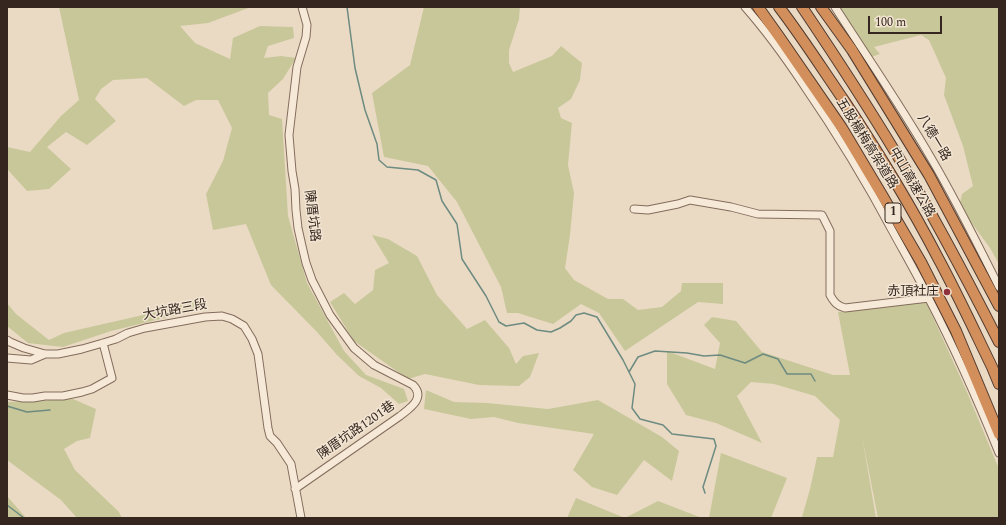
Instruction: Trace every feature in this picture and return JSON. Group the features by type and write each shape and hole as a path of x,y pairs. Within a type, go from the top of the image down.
{"highway":[{"name":"五股楊梅高架道路","path":"758,7 842,128 902,228 956,331 999,434"},
{"name":"中山高速公路","path":"779,7 822,67 907,201 938,257 999,384"},
{"name":"中山高速公路","path":"802,7 856,88 930,211 999,342"},
{"path":"821,7 852,50 929,175 999,306"}],"street":[{"name":"陳厝坑路","path":"302,7 307,25 306,37 296,73 289,135 298,228 306,263 312,280 330,315 354,348 374,365 413,385"},
{"path":"745,7 764,28 782,52 852,158 929,298 973,390 999,453"},
{"name":"八德一路","path":"835,7 896,100 931,157 999,287"},
{"path":"634,208 648,210 690,200 731,207 758,214 822,215 830,231 830,295 834,302 839,306 845,308 929,298"},
{"name":"大坑路三段","path":"7,340 24,348 45,354 58,354 103,343 145,328 205,317 222,316 232,319 244,326 252,339 258,354 270,436 291,464 301,518"},
{"path":"7,395 23,398 63,396 92,389 112,378 103,343"},
{"path":"7,358 31,360 45,354"},
{"name":"陳厝坑路1201巷","path":"295,489 411,408 416,402 418,395 416,388 413,385"}],"green space":[{"path":"59,7 251,7 208,23 180,26 195,43 230,59 233,38 260,26 293,27 294,38 268,46 264,58 281,56 296,58 283,79 268,93 269,115 282,119 288,216 307,283 344,351 366,375 404,389 408,401 399,404 381,388 359,376 337,355 317,332 271,285 246,224 213,230 206,194 223,161 232,128 218,100 196,100 184,106 147,78 113,80 101,89 95,99 116,121 87,145 66,132 47,147 71,169 49,189 27,191 8,170 7,171 7,147 30,152 61,116 79,100"},
{"path":"424,7 520,7 519,19 509,50 509,63 513,72 552,56 561,46 582,63 580,80 571,99 558,108 561,118 572,123 568,165 574,193 565,268 574,280 608,299 623,299 638,310 662,307 681,291 682,283 723,283 723,304 698,302 625,351 599,313 581,304 553,324 518,313 507,313 501,287 457,202 428,166 384,157 372,93 410,65"},
{"path":"838,7 999,7 999,264 990,248 965,214 960,203 962,194 973,186 963,146 944,95 946,78 929,40 921,35 874,47 880,54 871,57"},
{"path":"372,235 388,239 417,256 437,295 467,329 485,320 509,348 516,364 523,356 539,353 530,377 519,386 479,385 425,374 408,379 354,341 330,302 344,293 355,304 373,290 375,270 389,263"},
{"path":"201,297 201,309 111,331 63,347 28,343 7,326 7,303 16,314 49,340 64,333 143,315"},
{"path":"926,302 967,392 999,469 999,518 878,518 862,436 876,518 803,518 817,457 833,457 840,420 815,396 774,384 751,382 737,396 762,443 716,423 686,415 667,384 667,351 715,369 720,343 704,325 712,317 736,321 762,352 833,375 850,375 838,312"},
{"path":"426,390 454,402 487,403 548,409 598,400 662,437 679,451 672,481 644,460 617,495 592,487 573,470 594,434 518,423 494,417 471,419 424,409"},
{"path":"73,399 96,409 90,438 77,441 64,449 75,470 119,512 122,518 77,518 61,500 7,460 7,402"},
{"path":"721,453 787,478 771,518 709,518"},
{"path":"7,496 26,518 7,518"},
{"path":"576,498 625,518 567,518"},
{"path":"658,501 702,518 625,518"}],"waterway":[{"path":"347,7 355,68 365,110 377,144 379,160 387,167 418,170 436,180 442,201 457,224 462,259 486,296 499,322 506,326 524,323 537,330 551,332 571,321 576,315 584,313 597,317 623,360 635,384 632,408 640,419 663,425 672,434 714,439 716,446 703,487 705,493"},
{"path":"629,372 638,357 655,351 687,353 704,356 720,355 745,363 763,354 778,359 787,374 811,374 815,381"},
{"path":"7,406 27,412 50,410"},
{"path":"7,505 24,518"}],"place":[{"name":"赤頂社庄","path":"947,292"}]}
